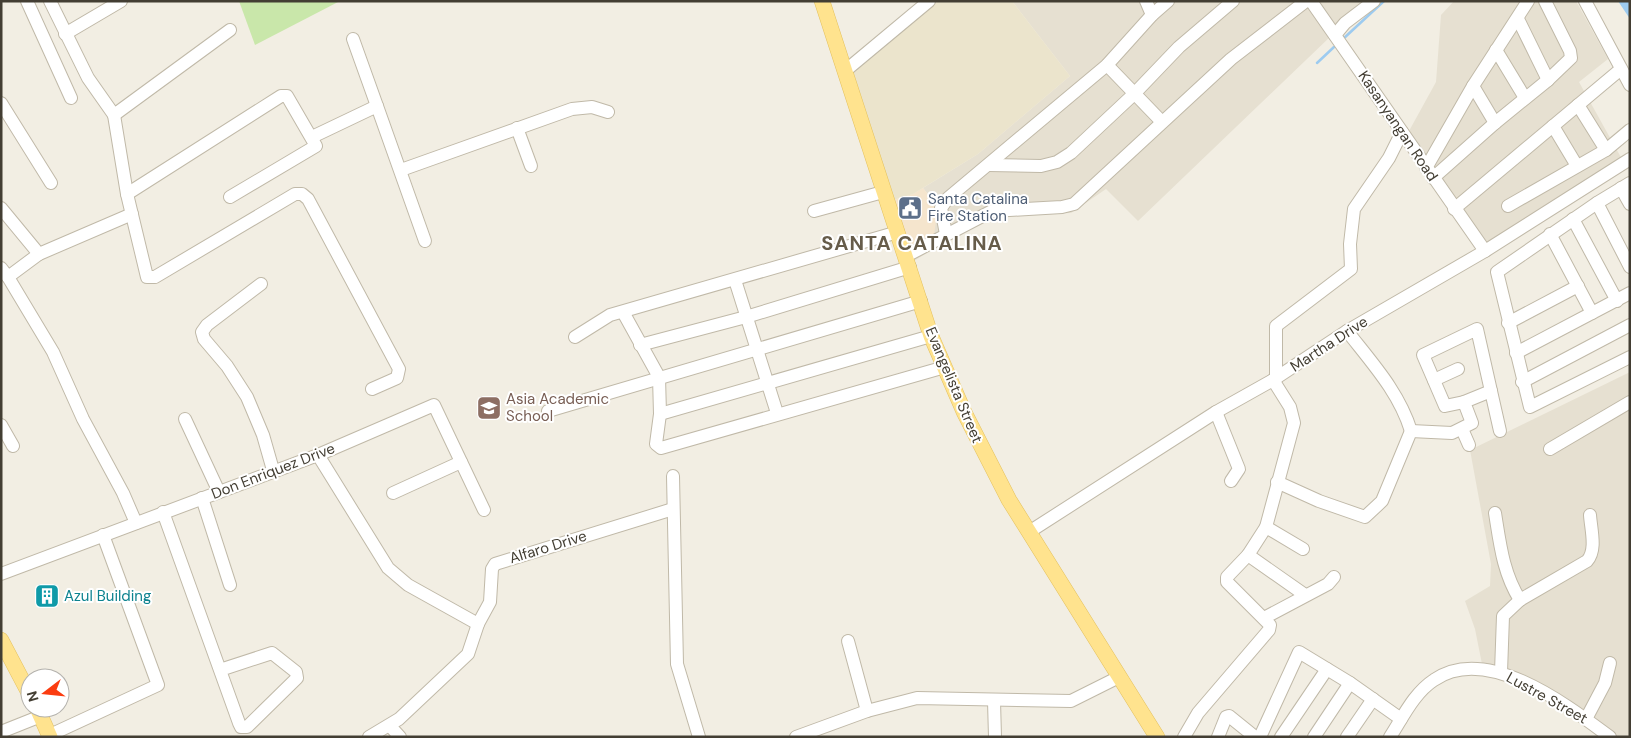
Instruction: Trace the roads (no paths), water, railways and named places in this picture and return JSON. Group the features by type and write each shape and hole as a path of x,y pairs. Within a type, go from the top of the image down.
{"main road":[{"name":"Evangelista Street","path":"822,1 931,336 981,448 1029,532 1157,737"},
{"path":"1,640 20,676"},
{"path":"42,718 50,736"}],"street":[{"path":"27,1 71,98"},
{"path":"50,1 88,78 114,115 127,194 145,274 151,279 295,194 302,194 308,199 400,369 397,378 372,389"},
{"path":"66,34 121,1"},
{"path":"845,71 929,1"},
{"path":"1146,1 1152,14"},
{"path":"946,234 941,208 943,204 1107,65 1152,14 1168,1"},
{"path":"989,165 1041,166 1057,162 1071,153 1134,94 1220,6 1233,1"},
{"path":"640,345 746,317 908,262 946,234 992,211 1062,207 1074,204 1084,197 1231,59 1306,1"},
{"name":"Kasanyangan Road","path":"1311,1 1485,251"},
{"path":"1335,35 1345,23 1374,1"},
{"path":"1429,173 1473,86 1528,1"},
{"path":"1429,173 1548,80 1571,55 1545,1"},
{"path":"1585,1 1630,84"},
{"path":"1518,19 1548,80"},
{"path":"114,115 230,30"},
{"path":"353,39 425,240"},
{"path":"1496,50 1525,98"},
{"path":"1107,65 1162,122"},
{"path":"1454,209 1621,70"},
{"path":"1473,86 1495,123"},
{"path":"127,194 282,96 288,96 316,144 314,149 230,197"},
{"path":"1,103 51,183"},
{"path":"1578,105 1606,150"},
{"path":"312,137 377,106"},
{"path":"401,170 572,109 592,107 608,112"},
{"path":"1553,126 1577,166"},
{"path":"517,128 531,166"},
{"path":"1508,206 1606,150 1630,130"},
{"path":"1184,737 1198,713 1269,630 1270,625 1227,582 1227,577 1248,555 1266,527 1294,423 1290,407 1275,380 1276,326 1351,269 1350,244 1354,210 1389,158 1402,132"},
{"name":"Martha Drive","path":"1029,532 1216,412 1275,380 1347,331 1485,251 1630,159"},
{"path":"1630,204 1625,186 1550,234 1497,272 1522,382 1530,407 1630,357"},
{"path":"814,211 883,192"},
{"path":"1597,203 1630,267"},
{"path":"1,208 39,254"},
{"path":"132,214 39,254 4,273 53,352 79,410 123,493 136,523"},
{"path":"1573,219 1617,300"},
{"path":"575,337 599,320 623,312 898,232"},
{"path":"1550,234 1592,313"},
{"path":"735,280 777,414"},
{"path":"261,284 207,325 202,332 204,339 227,366 247,397 263,435 274,470"},
{"path":"1508,323 1578,286"},
{"path":"1516,353 1630,294"},
{"path":"548,411 921,301"},
{"path":"623,312 659,377 660,414 656,444 661,448 945,367"},
{"path":"1522,382 1630,325"},
{"path":"1491,391 1464,402 1444,406 1423,355 1477,329 1491,391 1500,431"},
{"path":"1278,482 1319,501 1365,517 1382,501 1411,432 1405,413 1394,393 1347,331"},
{"path":"660,414 931,336"},
{"path":"1434,380 1458,369"},
{"path":"1411,432 1452,433 1462,429 1472,423 1464,402"},
{"path":"1550,449 1630,402"},
{"name":"Don Enriquez Drive","path":"1,574 318,455 434,405 484,510"},
{"path":"1216,412 1239,469 1231,481"},
{"path":"185,419 219,492"},
{"path":"1,425 14,446"},
{"path":"1462,429 1469,445"},
{"path":"318,455 388,568 408,585 478,624"},
{"path":"393,493 461,462"},
{"path":"673,476 677,664 699,737"},
{"path":"202,498 230,585"},
{"name":"Alfaro Drive","path":"369,737 390,726 468,654 478,624 490,602 494,564 673,509"},
{"path":"163,512 239,723 244,728 271,704 298,675 272,653 220,670"},
{"path":"1495,512 1503,562 1510,584 1520,600"},
{"path":"1501,672 1503,616 1520,600 1587,561 1593,550 1590,516"},
{"path":"1266,527 1303,549"},
{"path":"50,736 158,685 104,535"},
{"path":"1248,555 1305,595"},
{"path":"1264,618 1328,584 1334,577"},
{"path":"848,641 867,711"},
{"path":"1260,737 1296,655 1302,652 1401,719"},
{"path":"1586,720 1605,684 1610,663"},
{"name":"Lustre Street","path":"1390,737 1422,690 1442,675 1472,668 1501,672 1520,680 1586,720 1610,737"},
{"path":"1281,737 1327,669"},
{"path":"796,737 867,711 917,698 1071,701 1119,677"},
{"path":"1314,737 1350,683"},
{"path":"1347,737 1373,699"},
{"path":"994,701 995,737"},
{"path":"1218,737 1226,718 1229,716 1254,737"},
{"path":"1,732 28,718"},
{"path":"390,726 400,737"}],"water":[{"path":"1618,1 1630,1 1630,19"}],"waterway":[{"path":"1343,39 1384,1"},
{"path":"1317,63 1334,47"}],"place":[{"name":"Santa Catalina Fire Station","path":"910,208"},
{"name":"Asia Academic School","path":"489,408"},
{"name":"Azul Building","path":"47,596"}],"district":[{"name":"SANTA CATALINA","path":"912,243"}]}
